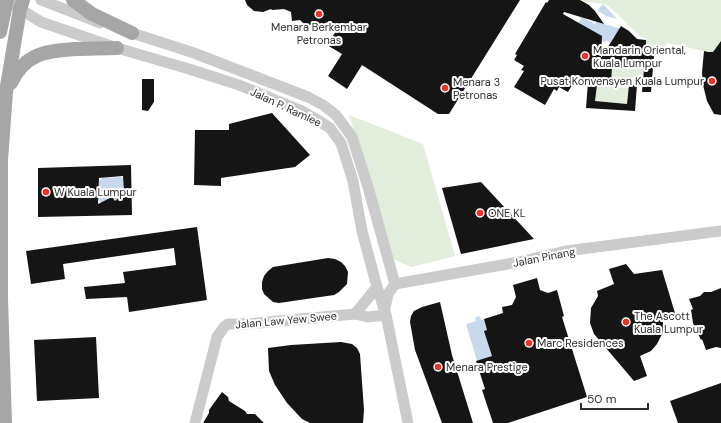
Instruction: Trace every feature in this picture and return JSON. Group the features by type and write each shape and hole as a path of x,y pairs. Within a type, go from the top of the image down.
{"main road":[{"path":"0,32 6,0"},
{"path":"73,0 92,14 132,33"},
{"path":"5,423 1,337 1,160 6,92 22,5"},
{"path":"6,92 15,74 22,66 35,56 51,50 117,48"}],"street":[{"name":"Jalan P. Ramlee","path":"6,0 22,5 41,22 117,48 239,85 300,110 316,118 330,128 341,143 353,181 362,231 385,312 408,423"},
{"name":"Jalan P. Ramlee","path":"41,0 86,18 194,53 308,97 323,105 336,116 352,137 368,187 395,284"},
{"name":"Jalan Pinang","path":"395,284 519,262 566,251 721,231"},
{"path":"385,312 388,294 395,284"},
{"path":"355,314 377,286"},
{"name":"Jalan Law Yew Swee","path":"195,423 217,337 228,324 247,324 355,314 368,316 385,312"}],"green space":[{"path":"580,0 721,0 721,44 718,45 713,52 708,52 667,43 660,53 650,53 646,49 646,38 641,37 607,5"},
{"path":"612,67 644,69 643,85 611,83"},
{"path":"597,85 628,88 627,104 595,101"},
{"path":"349,115 423,144 455,256 411,267 393,259"}],"water":[{"path":"604,4 617,19 606,16 598,11"},
{"path":"582,17 595,24 598,19 604,24 622,29 622,41 614,36 610,43 606,40 605,43 578,23"},
{"path":"102,178 123,178 124,193 115,201 112,198 100,202 98,199 99,181"},
{"path":"480,316 481,320 484,319 487,330 485,331 492,356 477,361 466,324 476,321 475,317"}],"building":[{"path":"245,0 520,0 449,114 438,114 362,65 347,89 328,76 342,54 327,45 338,28 327,22 320,29 314,24 307,26 300,20 292,21 291,12 284,9 271,9 263,12 254,11 247,5"},
{"name":"Mandarin Oriental, Kuala Lumpur","path":"549,0 580,0 589,5 595,11 604,24 564,12 563,14 602,36 601,58 621,26 637,39 646,40 646,49 654,56 651,92 642,92 644,69 612,67 611,86 597,85 595,101 627,104 629,84 637,85 635,111 586,108 588,82 578,75 568,92 559,87 557,91 554,89 545,105 514,87 524,71 521,70 524,66 514,60 517,55 515,54 546,2 547,3"},
{"name":"Pusat Konvensyen Kuala Lumpur","path":"721,41 721,115 714,114 707,101 703,85 702,72 704,51 713,52"},
{"path":"142,79 154,79 154,102 148,111 142,110"},
{"path":"272,113 310,155 295,167 221,178 221,186 194,185 195,130 229,130 229,124"},
{"path":"131,165 132,215 38,217 38,168","holes":["123,176 124,193 115,201 112,197 98,204 99,178"]},
{"name":"ONE KL","path":"481,182 534,239 461,254 442,188"},
{"path":"197,227 207,300 129,312 127,297 86,299 84,287 125,283 123,272 176,265 174,248 63,264 65,279 31,284 26,251"},
{"path":"328,258 341,262 348,272 347,284 334,295 279,303 273,302 264,294 262,282 264,276 273,267"},
{"name":"The Ascott Kuala Lumpur","path":"626,264 634,274 662,270 675,313 663,317 663,332 657,344 651,351 640,356 647,376 634,381 594,334 590,323 591,308 598,296 597,291 614,284 609,269"},
{"name":"Marc Residences","path":"537,278 540,290 548,293 557,290 564,316 562,317 587,397 508,423 493,423 482,390 485,389 476,361 492,356 484,331 487,330 484,319 503,313 502,307 512,305 516,297 513,285"},
{"path":"721,288 721,348 716,347 706,350 693,323 691,310 693,309 689,299 700,296 704,292 711,292"},
{"name":"Menara Prestige","path":"440,302 452,355 473,423 442,423 415,350 410,322 411,316 414,311 422,307"},
{"path":"96,337 99,398 37,401 34,340"},
{"path":"341,342 352,344 357,348 360,354 364,410 363,423 310,423 302,419 287,403 275,385 269,371 268,348"},
{"path":"721,383 721,423 678,423 670,401"},
{"path":"222,392 228,397 229,401 245,411 247,414 255,414 264,423 203,423 209,413 209,410"}],"place":[{"name":"Menara Berkembar Petronas","path":"319,14"},
{"name":"Mandarin Oriental, Kuala Lumpur","path":"585,56"},
{"name":"Pusat Konvensyen Kuala Lumpur","path":"712,81"},
{"name":"Menara 3 Petronas","path":"445,88"},
{"name":"W Kuala Lumpur","path":"46,192"},
{"name":"ONE KL","path":"480,213"},
{"name":"The Ascott Kuala Lumpur","path":"626,322"},
{"name":"Marc Residences","path":"529,343"},
{"name":"Menara Prestige","path":"438,367"}]}
